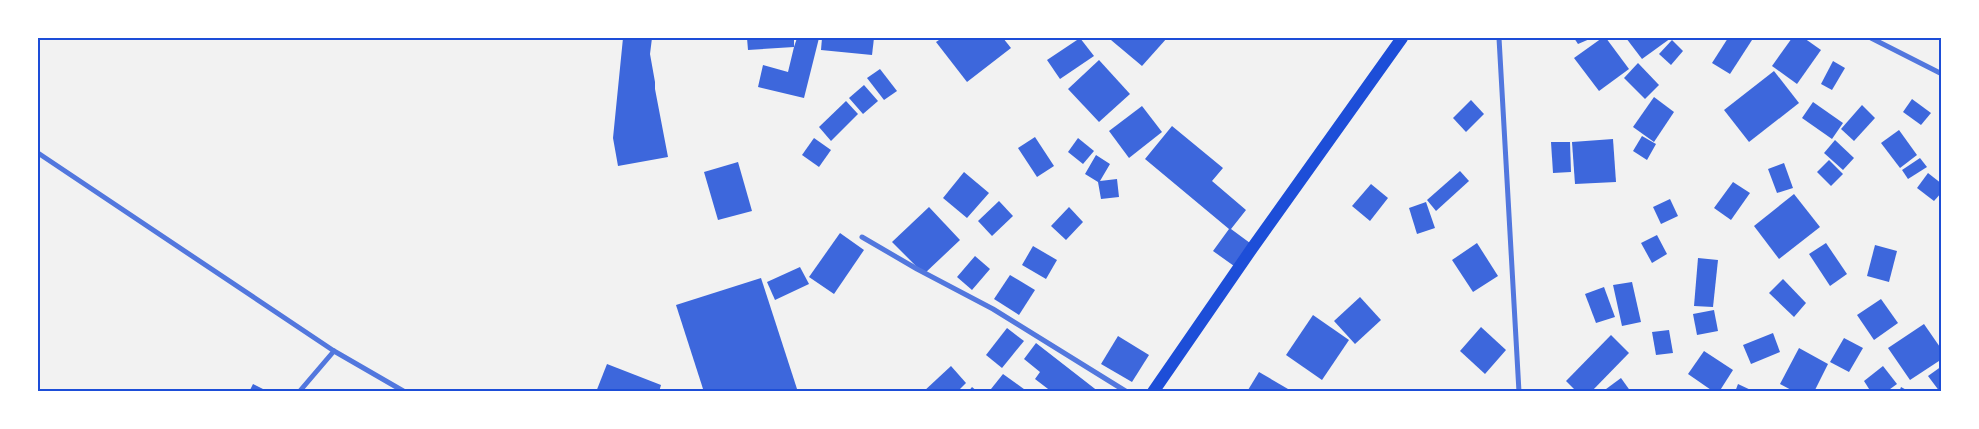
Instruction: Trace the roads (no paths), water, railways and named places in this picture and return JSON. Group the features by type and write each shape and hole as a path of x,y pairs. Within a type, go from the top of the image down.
{"main road":[{"path":"1153,392 1253,247 1402,38"}],"street":[{"path":"1499,38 1519,392"},
{"path":"1871,38 1942,74"},
{"path":"38,153 334,351 405,392"},
{"path":"862,237 917,269 993,309 1127,392"},
{"path":"299,392 334,351"}]}
